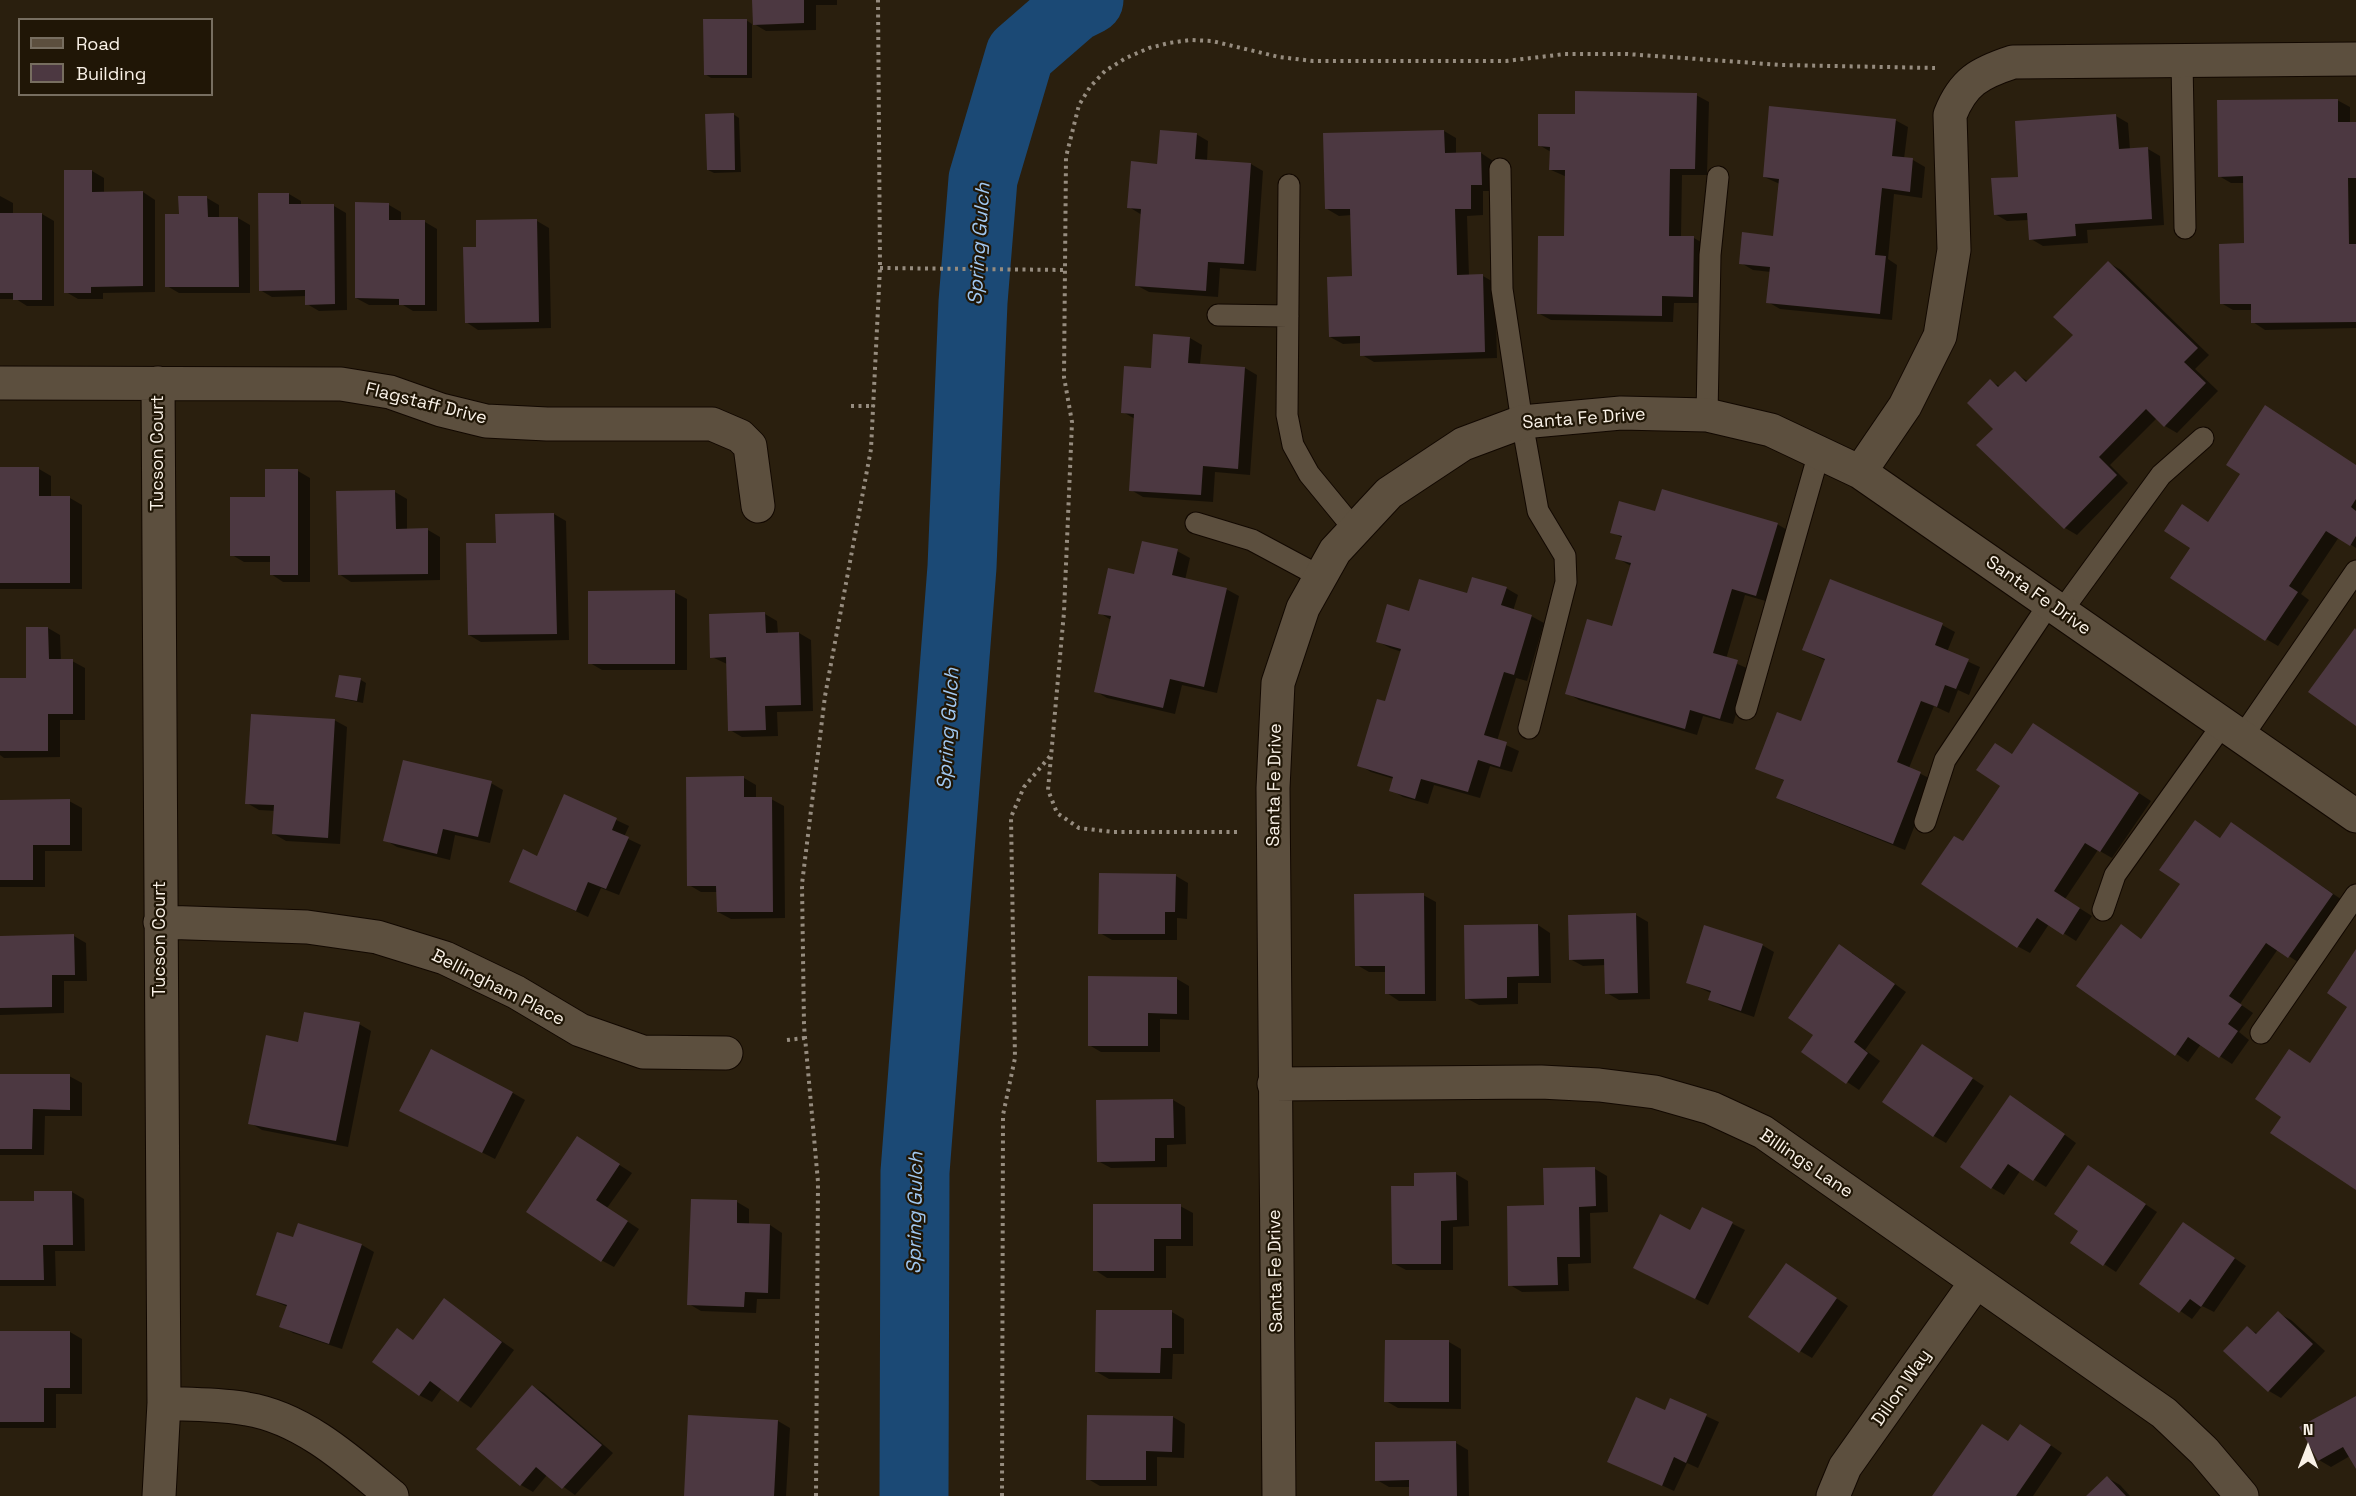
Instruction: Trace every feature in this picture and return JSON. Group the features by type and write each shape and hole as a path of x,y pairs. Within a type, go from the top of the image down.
{"street":[{"path":"1860,472 1905,406 1940,336 1954,250 1950,116 1958,95 1972,80 1992,69 2013,62 2356,60"},
{"name":"Flagstaff Drive","path":"0,383 341,384 390,392 441,410 486,421 547,424 712,424 740,436 750,446 758,506"},
{"name":"Tucson Court","path":"158,383 164,1403 159,1496"},
{"name":"Santa Fe Drive","path":"1279,1496 1273,788 1278,683 1304,608 1335,551 1389,493 1463,444 1522,422 1621,413 1707,416 1771,429 1860,472 2356,816"},
{"name":"Bellingham Place","path":"160,922 307,927 377,937 445,958 516,992 580,1030 643,1052 726,1053"},
{"name":"Billings Lane","path":"1274,1084 1541,1082 1599,1084 1655,1092 1700,1104 1762,1132 2164,1413 2204,1451 2242,1496"},
{"name":"Dillon Way","path":"1833,1496 1845,1467 1976,1282"},
{"path":"164,1403 246,1408 264,1413 318,1440 348,1459 392,1496"}],"lane":[{"path":"2182,61 2185,228"},
{"path":"1500,169 1502,290 1522,422 1538,511 1565,556 1566,582 1529,728"},
{"path":"1707,416 1710,255 1718,177"},
{"path":"1289,184 1287,416 1293,445 1309,474 1355,530"},
{"path":"1218,315 1288,316"},
{"path":"1925,822 1945,760 2055,608 2161,475 2204,438"},
{"path":"1746,709 1819,453"},
{"path":"1196,523 1252,540 1321,577"},
{"path":"2103,910 2115,875 2356,571"},
{"path":"2261,1033 2356,895"}],"path":[{"path":"816,1496 818,1182 805,1038 802,884 825,696 871,449 880,268 878,0"},
{"path":"880,268 1065,270"},
{"path":"851,406 874,406"},
{"path":"1002,1496 1003,1115 1015,1058 1011,816 1024,787 1051,755"},
{"path":"788,1040 805,1038"}],"building":[{"path":"752,0 804,0 804,23 753,25"},
{"path":"703,19 747,19 747,75 704,75"},
{"path":"1575,91 1697,93 1695,169 1670,169 1669,236 1694,236 1693,297 1662,296 1662,316 1537,314 1538,236 1564,236 1565,170 1549,170 1550,147 1538,146 1538,114 1575,114"},
{"path":"2338,99 2338,122 2356,122 2356,178 2348,178 2349,244 2356,244 2356,322 2251,323 2251,304 2220,304 2219,244 2244,243 2243,176 2218,177 2217,100"},
{"path":"1769,106 1896,119 1892,156 1913,158 1910,192 1882,188 1875,255 1886,256 1880,314 1766,303 1770,267 1739,264 1742,232 1773,236 1779,179 1763,177"},
{"path":"734,113 735,170 707,170 705,114"},
{"path":"2116,114 2119,149 2148,147 2152,219 2075,224 2076,236 2029,240 2027,213 1994,215 1991,178 2018,177 2015,121"},
{"path":"1160,130 1197,133 1195,159 1251,163 1244,264 1208,262 1206,291 1135,286 1141,209 1127,208 1131,161 1157,164"},
{"path":"1444,130 1445,153 1481,152 1482,185 1471,185 1471,209 1455,209 1457,275 1483,274 1485,352 1360,356 1360,336 1329,337 1327,277 1352,276 1350,209 1325,209 1323,133"},
{"path":"64,170 92,170 92,192 143,191 143,286 91,287 91,293 64,293"},
{"path":"258,193 289,193 289,204 334,204 335,304 305,305 305,290 259,291"},
{"path":"178,196 207,196 208,217 238,217 239,287 165,287 165,214 179,214"},
{"path":"355,202 389,203 389,220 425,220 425,305 399,305 399,299 355,298"},
{"path":"0,213 42,213 42,300 13,300 13,293 0,293"},
{"path":"537,219 539,322 465,323 463,247 476,247 476,220"},
{"path":"2108,261 2198,348 2184,362 2206,383 2164,427 2146,409 2099,457 2117,475 2064,529 1976,445 1993,429 1967,403 1990,379 1998,387 2015,371 2026,382 2073,335 2053,317"},
{"path":"1153,334 1190,337 1188,363 1245,367 1238,469 1203,466 1201,495 1129,491 1134,414 1121,413 1124,366 1151,368"},
{"path":"2265,405 2356,465 2356,499 2351,507 2356,511 2356,536 2350,546 2326,531 2289,586 2298,592 2265,641 2170,578 2190,548 2164,531 2182,504 2208,522 2240,474 2226,465"},
{"path":"0,467 39,467 39,496 70,496 70,583 0,583"},
{"path":"265,469 298,469 298,575 270,575 270,556 230,556 230,497 265,497"},
{"path":"1662,489 1778,523 1756,596 1732,589 1713,653 1738,660 1720,719 1690,710 1685,729 1565,694 1587,619 1612,626 1631,563 1615,559 1622,536 1610,533 1619,501 1655,511"},
{"path":"395,490 396,529 428,528 428,574 338,575 336,491"},
{"path":"554,513 557,634 468,635 466,543 496,543 495,514"},
{"path":"1142,541 1178,549 1172,575 1227,588 1204,687 1170,679 1163,708 1094,692 1111,616 1098,614 1108,568 1134,574"},
{"path":"1472,577 1507,587 1501,605 1532,615 1514,675 1504,672 1484,735 1507,742 1500,767 1478,760 1468,792 1421,779 1415,799 1389,791 1393,777 1357,766 1377,699 1385,701 1401,649 1376,642 1387,604 1409,611 1419,579 1467,593"},
{"path":"1830,579 1943,623 1935,645 1969,659 1956,689 1945,685 1937,707 1921,701 1897,762 1921,772 1893,844 1776,798 1784,780 1755,769 1777,712 1801,721 1825,659 1802,650"},
{"path":"675,590 675,664 588,664 588,591"},
{"path":"765,612 766,633 799,632 801,705 765,706 766,730 728,731 726,657 710,658 709,614"},
{"path":"26,627 48,627 49,659 73,659 73,714 48,714 48,751 0,751 0,678 26,678"},
{"path":"2355,628 2356,630 2356,726 2308,692"},
{"path":"339,675 361,678 357,701 335,697"},
{"path":"251,714 335,719 328,838 272,834 274,805 245,804"},
{"path":"2033,723 2139,793 2100,852 2085,843 2054,891 2080,908 2063,935 2037,918 2017,948 1921,884 1954,836 1963,841 2000,786 1976,770 1995,743 2012,754"},
{"path":"403,760 492,781 478,837 443,829 437,854 383,841"},
{"path":"744,776 744,797 772,797 773,912 717,912 716,886 687,886 686,777"},
{"path":"564,794 617,818 612,830 629,837 606,889 588,882 576,911 509,882 523,849 537,856"},
{"path":"70,799 70,845 33,845 33,880 0,880 0,800"},
{"path":"2195,820 2220,838 2231,822 2333,894 2288,958 2266,943 2229,996 2242,1005 2228,1024 2238,1031 2219,1058 2188,1037 2175,1056 2076,986 2121,924 2141,939 2180,884 2159,870"},
{"path":"1099,873 1176,874 1175,912 1165,912 1165,934 1098,934"},
{"path":"1424,893 1425,994 1385,994 1385,966 1355,966 1354,894"},
{"path":"1636,913 1638,993 1605,994 1604,959 1569,960 1568,915"},
{"path":"1538,924 1539,976 1507,977 1507,998 1465,999 1464,925"},
{"path":"1704,925 1763,944 1741,1011 1708,1000 1711,991 1686,983"},
{"path":"74,934 75,975 52,975 52,1007 0,1008 0,936"},
{"path":"1839,944 1895,984 1854,1042 1868,1053 1846,1084 1801,1052 1813,1035 1788,1018"},
{"path":"2356,949 2356,1190 2270,1133 2281,1117 2255,1099 2289,1049 2310,1063 2347,1007 2327,993"},
{"path":"1088,976 1177,977 1177,1014 1148,1013 1148,1046 1088,1046"},
{"path":"304,1012 360,1022 336,1141 248,1124 266,1035 298,1042"},
{"path":"1922,1044 1973,1078 1933,1137 1882,1102"},
{"path":"431,1049 513,1092 482,1153 399,1111"},
{"path":"0,1074 70,1074 70,1110 33,1109 32,1149 0,1149"},
{"path":"2010,1095 2065,1134 2033,1181 2008,1164 1991,1189 1960,1167"},
{"path":"1173,1099 1174,1138 1155,1138 1155,1161 1097,1162 1096,1100"},
{"path":"577,1136 620,1164 596,1200 628,1221 601,1262 526,1212"},
{"path":"2088,1165 2146,1204 2103,1266 2070,1243 2078,1231 2054,1214"},
{"path":"1595,1167 1596,1206 1579,1207 1580,1257 1557,1257 1558,1285 1508,1286 1507,1206 1544,1205 1543,1168"},
{"path":"1456,1172 1457,1220 1441,1221 1441,1264 1392,1264 1391,1186 1414,1186 1414,1173"},
{"path":"34,1191 72,1191 73,1245 43,1245 44,1280 0,1280 0,1201 34,1201"},
{"path":"691,1199 737,1200 737,1223 770,1224 768,1293 745,1292 744,1307 687,1305"},
{"path":"1093,1204 1181,1204 1181,1239 1154,1239 1154,1271 1093,1271"},
{"path":"1702,1207 1733,1222 1695,1299 1633,1268 1660,1214 1690,1230"},
{"path":"2183,1222 2235,1258 2201,1307 2190,1299 2179,1313 2139,1284"},
{"path":"298,1223 362,1244 329,1344 279,1327 287,1305 256,1295 277,1232 293,1237"},
{"path":"1786,1263 1837,1298 1799,1353 1748,1317"},
{"path":"444,1298 502,1342 458,1402 430,1381 419,1396 372,1362 397,1328 413,1340"},
{"path":"1096,1310 1172,1310 1172,1348 1161,1348 1160,1373 1095,1372"},
{"path":"2278,1311 2313,1344 2268,1392 2223,1351 2247,1326 2256,1334"},
{"path":"0,1331 70,1331 70,1388 44,1388 44,1422 0,1422"},
{"path":"1385,1340 1449,1340 1449,1402 1384,1402"},
{"path":"532,1385 602,1445 562,1489 536,1467 520,1486 476,1449"},
{"path":"2356,1396 2356,1469 2343,1447 2318,1461 2299,1427"},
{"path":"1636,1397 1665,1410 1670,1398 1707,1414 1686,1463 1674,1457 1662,1486 1607,1462"},
{"path":"688,1415 778,1420 774,1496 684,1496"},
{"path":"1087,1415 1173,1416 1172,1452 1146,1451 1146,1480 1086,1480"},
{"path":"1982,1424 2008,1441 2020,1424 2051,1445 2016,1496 1932,1496"},
{"path":"1456,1441 1457,1496 1409,1496 1409,1480 1375,1481 1375,1442"},
{"path":"2107,1476 2126,1496 2086,1496"}],"waterway":[{"name":"Spring Gulch","path":"914,1496 915,1172 962,567 973,302 983,179 1020,54 1073,8 1089,0"}]}
